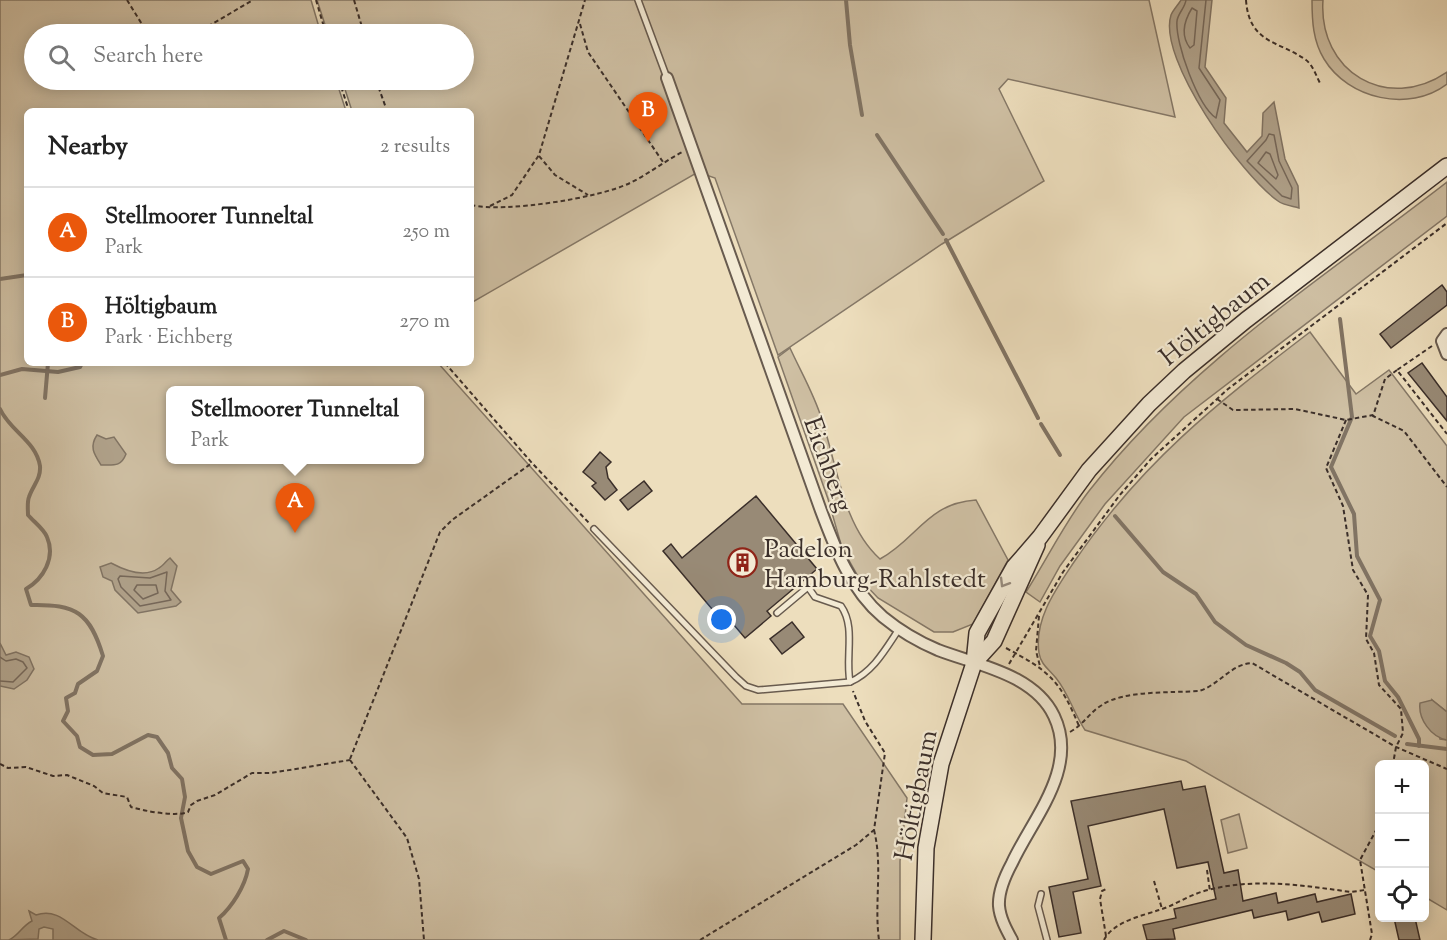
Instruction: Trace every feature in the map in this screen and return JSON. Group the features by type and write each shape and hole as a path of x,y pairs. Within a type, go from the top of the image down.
{"main road":[{"name":"Höltigbaum","path":"923,940 924,875 931,813 947,742 974,663 977,633 1014,567 1040,537 1089,470 1149,404 1184,371 1246,320 1447,166"},
{"name":"Höltigbaum","path":"974,663 994,641 1027,573 1040,537"}],"street":[{"name":"Eichberg","path":"667,78 835,547 845,569 879,613 899,629 930,646 1031,688 1045,701 1055,717 1062,743 1061,764 1055,780 1017,850 1001,889 1001,915 1012,940"},
{"path":"1445,337 1447,354"}],"lane":[{"name":"Eichberg","path":"638,0 667,78"},
{"path":"594,528 746,686 758,690 850,682 863,676 882,656 899,629"},
{"path":"777,613 808,587 815,597 841,606 850,622 847,669 850,682"},
{"path":"1041,894 1038,906 1048,940"}],"path":[{"path":"127,0 142,24"},
{"path":"212,24 253,0"},
{"path":"316,0 323,24"},
{"path":"354,0 361,24"},
{"path":"474,206 484,208 512,195 539,155 580,24 585,0"},
{"path":"1246,0 1252,23 1263,37 1308,61 1321,85"},
{"path":"580,24 588,52 663,162"},
{"path":"342,90 348,108"},
{"path":"380,90 386,108"},
{"path":"490,206 546,203 628,184 685,151"},
{"path":"539,155 555,175 588,195"},
{"path":"1002,674 1017,654 1063,572 1119,496 1151,459 1217,399 1447,223"},
{"path":"1373,415 1385,380 1445,337"},
{"path":"448,366 532,463 594,528"},
{"path":"1397,370 1447,434"},
{"path":"1217,399 1233,410 1295,409 1346,420 1373,415 1404,431 1447,487"},
{"path":"1346,420 1326,468 1343,507 1353,570 1368,595 1366,639 1374,653 1379,685 1401,709 1403,733 1396,747 1394,760"},
{"path":"350,760 440,532 452,520 468,511 532,463"},
{"path":"1039,613 1036,651 1040,666"},
{"path":"994,641 1040,666 1055,681 1079,726 1101,705 1114,699 1199,691 1212,687 1241,663 1252,663 1396,747 1447,770"},
{"path":"850,682 865,721 885,753 874,830 879,848 876,916 879,940"},
{"path":"0,764 8,768 26,767 53,776 75,777 103,793 127,797 131,807 177,815 188,812 197,801 215,795 252,773 271,773 350,760"},
{"path":"350,760 407,838 419,879 424,940"},
{"path":"700,940 856,845 874,830"},
{"path":"1370,940 1372,934 1360,860 1375,832"},
{"path":"1207,870 1210,891"},
{"path":"1154,881 1162,909"},
{"path":"1104,940 1108,932 1125,922 1210,891 1259,882 1351,892 1365,890"},
{"path":"1106,936 1100,899 1102,891 1108,888"}],"shaded area":[{"path":"0,0 311,0 318,24 24,24 24,90 339,90 345,108 24,108 24,366 441,366 742,704 843,704 907,798 900,861 900,940 0,940"},
{"path":"317,0 1149,0 1175,117 1008,79 999,89 1044,181 942,244 778,355 715,178 698,172 474,301 474,108 351,108 345,90 474,90 474,24 325,24"},
{"path":"1312,0 1323,0 1324,25 1332,47 1344,65 1361,78 1380,86 1402,88 1424,84 1447,72 1447,84 1432,93 1415,98 1398,99 1363,92 1348,84 1335,73 1317,45"},
{"path":"1447,182 1447,216 1184,417 1105,504 1060,566 1040,602 1026,592 1089,491 1168,403 1258,326"},
{"path":"1310,332 1356,394 1389,370 1447,446 1447,712 1432,700 1440,739 1447,740 1447,910 1429,899 1429,760 1375,760 1375,870 1186,761 1085,730 1056,678 1043,664 1040,657 1038,640 1048,605 1074,562 1100,527 1153,465 1243,384"},
{"path":"790,348 819,411 849,512 857,530 880,559 893,551 934,515 959,503 976,500 1008,560 973,624 953,632 934,632 878,598 859,578 842,548 828,499 778,357"},
{"path":"1239,814 1247,848 1228,853 1221,820"}],"water":[{"path":"1181,0 1212,0 1205,67 1226,98 1224,123 1247,152 1262,136 1263,113 1274,102 1285,159 1298,186 1299,208 1278,201 1262,188 1225,143 1189,87 1170,35 1171,15"},
{"path":"97,435 106,439 114,437 126,454 122,461 116,464 101,465 93,447"},
{"path":"170,558 177,566 171,590 181,602 176,606 138,613 115,590 112,581 103,577 100,567 111,563 141,573 153,571"},
{"path":"0,643 6,655 16,652 29,657 34,669 27,680 14,689 0,686"},
{"path":"1432,700 1447,712 1447,740 1436,735 1423,721 1420,703"},
{"path":"29,911 36,915 45,913 61,917 98,940 53,940 53,929 44,927 39,929 38,939 9,940 32,921"}],"building":[{"path":"1442,285 1447,292 1447,305 1391,348 1380,334"},
{"path":"1422,363 1447,397 1447,421 1408,373"},
{"path":"600,452 611,462 606,467 608,478 617,490 605,500 592,486 596,483 583,472"},
{"path":"644,481 652,491 628,510 620,500"},
{"name":"Padelon Hamburg-Rahlstedt","path":"756,496 817,569 767,611 771,616 745,638 728,618 723,622 663,551 671,544 682,558"},
{"path":"792,622 804,637 782,654 770,639"},
{"path":"1181,781 1183,790 1205,786 1224,873 1238,870 1243,901 1276,893 1278,903 1315,894 1317,902 1351,894 1355,914 1322,922 1319,912 1288,920 1286,911 1254,918 1252,910 1173,929 1175,939 1147,940 1143,925 1176,918 1174,909 1216,899 1208,862 1177,868 1164,809 1088,826 1101,886 1073,892 1081,933 1059,937 1049,887 1088,879 1071,801"},
{"path":"1395,922 1416,922 1420,940 1399,940"}],"waterway":[{"path":"846,0 850,45 862,115"},
{"path":"877,135 943,234"},
{"path":"946,240 1038,418"},
{"path":"0,279 24,275"},
{"path":"1340,319 1352,417 1331,467 1354,514 1357,556 1380,600 1370,636 1379,651 1385,681 1398,697 1419,739 1419,746"},
{"path":"45,398 48,366"},
{"path":"0,375 22,369 58,372 80,366"},
{"path":"0,409 4,417 38,457 40,466 38,478 28,499 28,515 46,534 50,553 42,574 26,589 31,605 59,606 79,614 93,630 103,656 97,671 78,684 75,693 66,698 68,711 63,721 77,736 80,747 93,755 112,754 148,735 157,737 168,753 172,768 182,779 185,797 181,818 188,851 197,867 211,874 243,861 248,869 237,896 219,918 226,940"},
{"path":"1041,424 1060,455"},
{"path":"1115,516 1163,572 1196,594 1215,622 1246,645 1300,672 1315,690 1395,736"},
{"path":"1407,744 1447,749"},
{"path":"267,940 284,931 306,940"}],"place":[{"name":"Höltigbaum","path":"648,142"},
{"name":"Stellmoorer Tunneltal","path":"295,533"},
{"name":"Padelon Hamburg-Rahlstedt","path":"743,563"}]}
